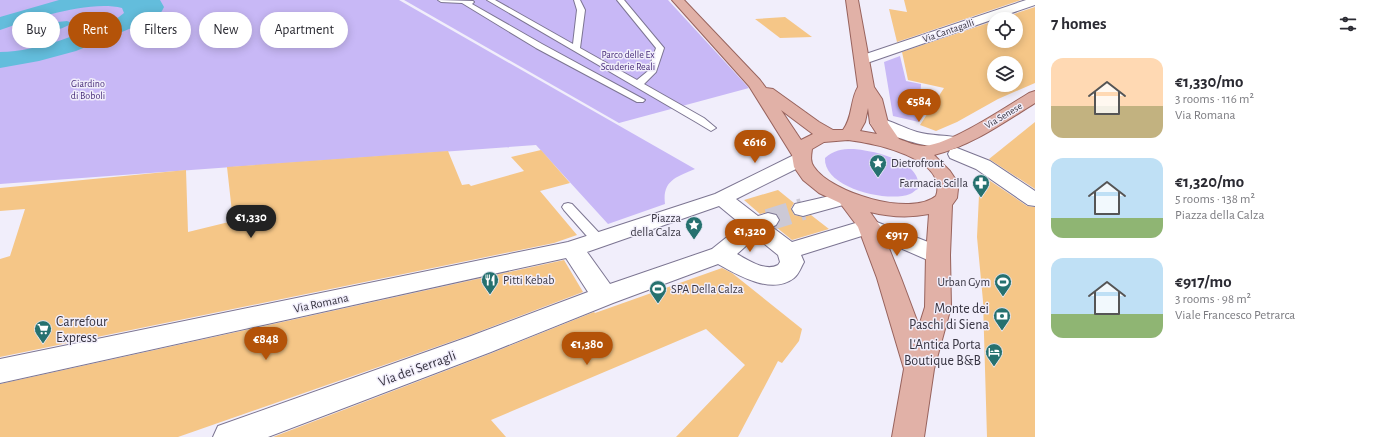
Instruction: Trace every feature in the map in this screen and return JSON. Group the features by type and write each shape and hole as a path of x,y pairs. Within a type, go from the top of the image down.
{"main road":[{"path":"678,0 755,83 813,126 830,136"},
{"path":"852,0 866,87 874,99 879,123 898,146"},
{"path":"755,83 801,156 805,170 814,179 847,198 874,207 903,211 922,209 941,203"},
{"path":"848,135 857,123 861,97 866,87"},
{"name":"Via Senese","path":"898,146 916,151 955,148 971,134 1035,96"},
{"path":"801,156 804,146 811,141 830,136 848,135 873,138 898,146 928,160 939,169 947,182"},
{"path":"908,437 920,369 938,307 938,255 941,203 948,193 948,172 955,148"},
{"path":"847,198 869,226 889,278 920,369"}],"street":[{"name":"Via Cantagalli","path":"862,60 1035,1"},
{"path":"879,123 900,133 955,148 1035,200"},
{"path":"762,222 720,255 604,296 572,249 722,198 801,156"},
{"path":"722,198 762,222 784,262"},
{"path":"803,210 847,198"},
{"path":"720,255 754,272 773,276 784,262 869,226 938,255"},
{"name":"Via Romana","path":"0,371 572,249"},
{"name":"Via dei Serragli","path":"230,437 481,344 604,296"}],"lane":[{"path":"441,0 464,2 491,1 638,84 711,128"},
{"path":"576,49 581,10 577,0"},
{"path":"620,0 660,48 652,72 638,84"},
{"path":"464,2 539,46 640,100"},
{"path":"568,208 598,240"}],"green space":[{"name":"Giardino di Boboli","path":"0,0 399,0 695,169 677,177 668,184 665,204 608,224 536,145 0,184"},
{"name":"Parco delle Ex Scuderie Reali","path":"404,0 668,0 749,88 619,123"},
{"path":"900,56 906,81 921,84 919,122 893,116 884,62"},
{"path":"852,149 883,155 905,164 913,171 918,179 918,189 910,194 887,196 858,191 845,185 834,178 827,169 825,158 838,150"}],"water":[{"path":"59,0 160,0 164,7 161,12 130,12 130,29 122,32 122,15 124,13 122,8 108,6 60,12 17,12"},
{"path":"12,14 12,26 0,30 0,17"},
{"path":"68,21 68,25 60,29 60,22"},
{"path":"68,38 68,48 83,48 39,61 0,68 0,52 34,48 60,48 60,41"}],"building":[{"path":"904,0 1021,0 897,42 889,9 907,12"},
{"path":"1035,7 1035,83 1023,88 1023,56 987,56 987,92 1014,92 998,99 957,122 936,131 920,125 944,88 908,80 902,52 987,23 987,48 1023,48 1023,12 1020,12"},
{"path":"785,17 812,37 780,38 755,19"},
{"path":"1035,122 1035,189 989,159"},
{"path":"541,150 570,183 540,191 577,235 554,243 0,357 0,259 10,256 25,209 0,211 0,188 186,170 188,232 233,221 227,167 448,151 462,185 469,184 471,186 524,171 511,157"},
{"path":"980,174 1027,206 1035,207 1035,437 987,437 983,301 977,237"},
{"path":"778,190 794,203 791,208 794,215 803,217 811,215 829,229 792,240 776,227 780,221 777,214 768,212 760,214 744,200"},
{"path":"564,260 583,292 470,335 178,437 0,437 0,384"},
{"path":"722,268 732,273 802,329 799,341 782,363 778,361 738,437 676,437 745,365 706,329 491,420 506,437 273,437 594,312 595,313"}],"tunnel":[{"path":"768,220 803,209"}],"place":[{"name":"Dietrofront","path":"878,178"},
{"name":"Farmacia Scilla","path":"981,198"},
{"name":"Piazza della Calza","path":"694,240"},
{"name":"Pitti Kebab","path":"490,295"},
{"name":"Urban Gym","path":"1003,297"},
{"name":"SPA Della Calza","path":"658,304"},
{"name":"Monte dei Paschi di Siena","path":"1002,331"},
{"name":"Carrefour Express","path":"43,344"},
{"name":"L'Antica Porta Boutique B&B","path":"994,367"}]}
